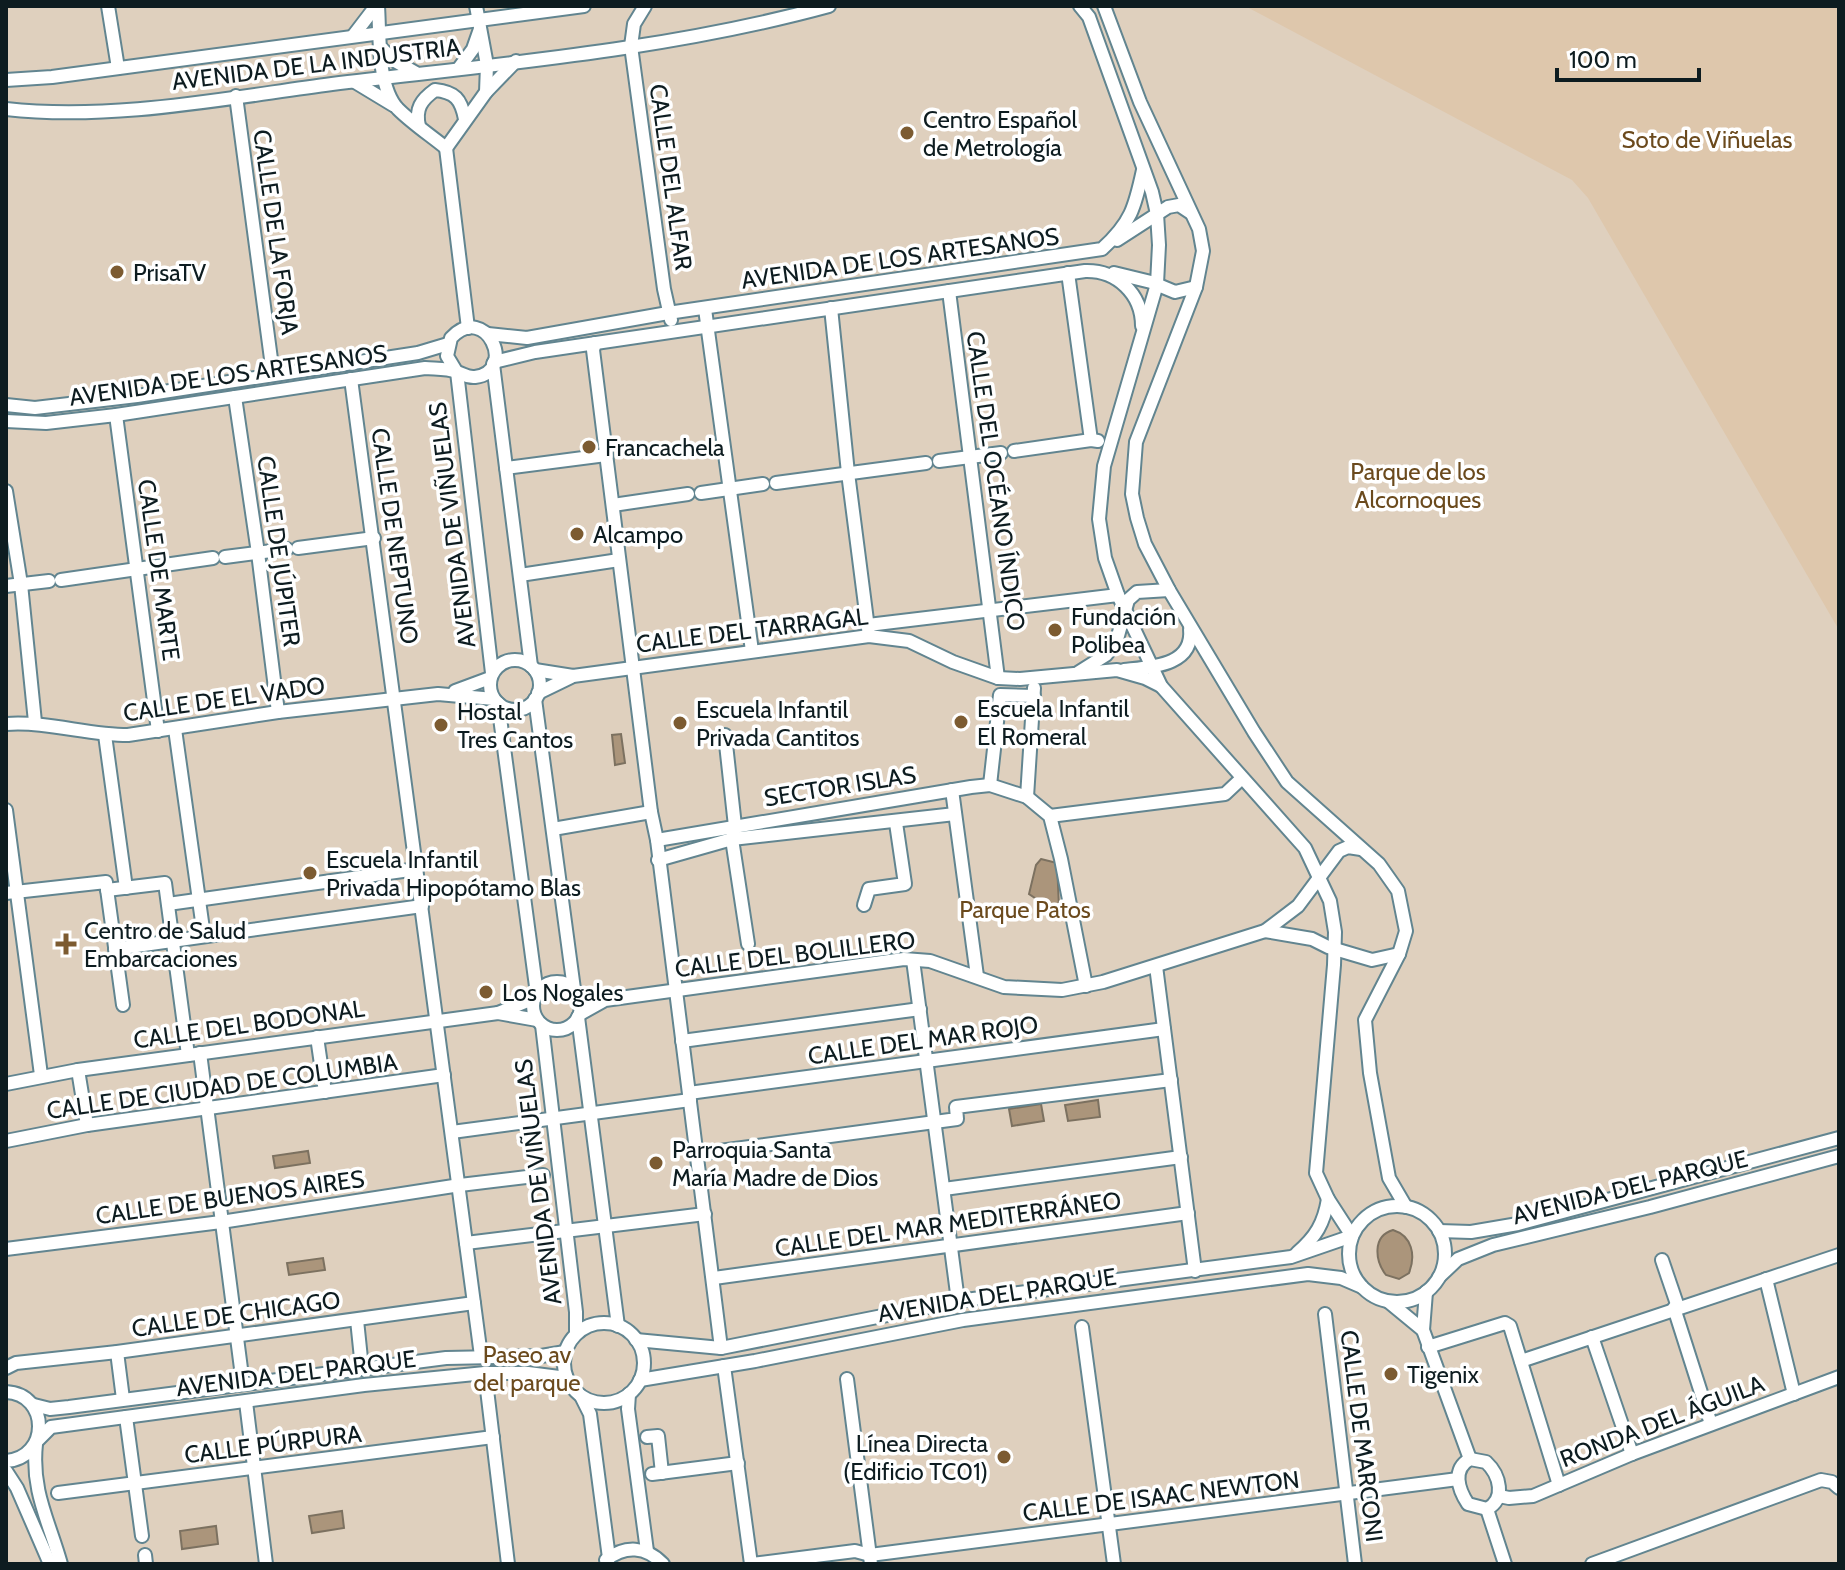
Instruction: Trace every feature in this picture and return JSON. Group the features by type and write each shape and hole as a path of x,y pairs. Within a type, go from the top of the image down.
{"street":[{"path":"108,6 118,68"},
{"path":"377,6 384,78 396,107"},
{"path":"353,36 377,6"},
{"path":"476,6 487,65 486,92"},
{"path":"496,6 508,16"},
{"name":"AVENIDA DE LA INDUSTRIA","path":"6,80 52,77 380,32 480,24 508,16 584,6"},
{"path":"631,46 634,24 645,6"},
{"name":"AVENIDA DE LA INDUSTRIA","path":"6,109 90,114 355,82 631,46 755,26 829,6"},
{"path":"1080,6 1089,17 1157,214 1157,284 1108,445 1102,479 1099,519 1105,558 1118,595 1161,686 1305,848 1330,901 1335,949 1316,1173 1328,1199 1352,1236"},
{"path":"1104,6 1140,102 1199,229 1203,251 1196,287 1136,442 1132,494 1137,518 1145,544 1169,590 1287,782 1379,864 1398,891 1406,931 1399,954 1365,1020 1370,1073 1389,1178 1406,1207"},
{"path":"459,68 473,49 480,24"},
{"name":"CALLE DEL ALFAR","path":"631,46 668,313"},
{"path":"380,47 395,61 416,73"},
{"path":"468,328 446,148 486,92 516,61"},
{"path":"355,82 396,107 446,148"},
{"path":"419,126 416,115 422,99 435,90 450,91 461,101 465,119"},
{"name":"CALLE DE LA FORJA","path":"236,96 273,374"},
{"path":"1102,249 1120,233 1134,212 1143,170"},
{"path":"1157,214 1179,205 1193,215"},
{"name":"AVENIDA DE LOS ARTESANOS","path":"488,334 527,338 668,313 1102,249 1157,214"},
{"path":"1099,271 1122,283 1134,295 1140,311 1142,337"},
{"name":"AVENIDA DE LOS ARTESANOS","path":"494,363 535,352 674,330 1068,273 1099,271 1157,284 1175,292 1196,287"},
{"path":"1068,273 1091,440"},
{"name":"CALLE DEL OCÉANO ÍNDICO","path":"949,291 998,678"},
{"path":"831,308 868,630 1118,595"},
{"path":"705,309 752,651"},
{"path":"668,313 674,330"},
{"path":"494,363 479,376 464,376 456,372 447,356 448,344 456,333 468,328 488,334 495,344 494,363 506,468 533,668 539,681 537,696 553,829 575,991 581,1006 579,1015 590,1113 618,1326"},
{"path":"595,343 593,350 619,560 721,1348"},
{"name":"AVENIDA DE LOS ARTESANOS","path":"6,405 35,408 137,396 418,353 448,344"},
{"name":"AVENIDA DE LOS ARTESANOS","path":"6,421 46,423 116,415 425,368 456,372"},
{"name":"AVENIDA DE VIÑUELAS","path":"456,372 491,676"},
{"name":"CALLE DE NEPTUNO","path":"351,379 481,1356"},
{"name":"CALLE DE JÚPITER","path":"235,397 278,712"},
{"name":"CALLE DE MARTE","path":"116,415 158,731"},
{"path":"613,505 1091,440 1108,445"},
{"path":"506,468 606,455"},
{"path":"6,491 21,584 35,722"},
{"path":"6,586 374,538"},
{"path":"520,575 619,560"},
{"path":"1126,612 1128,600 1137,592 1169,590"},
{"name":"CALLE DEL TARRAGAL","path":"1074,674 1106,655 1116,643 1126,612"},
{"path":"1152,667 1169,663 1183,654 1191,638 1189,625"},
{"name":"CALLE DEL TARRAGAL","path":"533,668 573,676 752,651 868,630 909,641 953,662 998,678 1034,678 1152,667"},
{"path":"533,668 525,662 510,660 497,667 489,685 496,701 536,996 533,1006 540,1022 558,1030 573,1024 579,1015 605,1000"},
{"name":"CALLE DEL TARRAGAL","path":"1117,670 1161,686"},
{"path":"448,693 491,676"},
{"name":"CALLE DEL TARRAGAL","path":"537,696 573,676"},
{"path":"1027,797 1034,678"},
{"path":"448,693 496,701 516,710 524,708 537,696"},
{"name":"CALLE DE EL VADO","path":"6,724 35,722 105,735 128,735 278,712 448,693"},
{"path":"990,785 1000,695 1034,696"},
{"path":"175,729 204,936"},
{"path":"105,735 126,888"},
{"name":"SECTOR ISLAS","path":"725,735 735,826 732,839 748,944"},
{"path":"1086,986 1050,816 1225,794 1242,778"},
{"name":"SECTOR ISLAS","path":"657,840 990,785 1027,797 1050,816"},
{"name":"SECTOR ISLAS","path":"952,790 977,976"},
{"path":"6,810 11,892 41,1075"},
{"path":"553,829 651,812"},
{"name":"SECTOR ISLAS","path":"658,860 732,839 955,814"},
{"name":"SECTOR ISLAS","path":"864,905 869,889 905,884 896,823"},
{"path":"1265,931 1298,906 1339,851 1348,847 1361,849"},
{"path":"168,904 417,869"},
{"path":"11,892 106,882 123,1005"},
{"path":"107,890 165,883 194,1054 207,1108 243,1384"},
{"path":"115,949 422,906"},
{"path":"1265,931 1312,939 1372,960 1399,954"},
{"name":"CALLE DEL BOLILLERO","path":"605,1000 768,976 913,960 930,961 1004,987 1062,990 1156,966 1265,931"},
{"path":"913,960 958,1301"},
{"path":"1156,966 1195,1271"},
{"path":"536,996 552,983 560,983 605,1000"},
{"name":"CALLE DEL BODONAL","path":"6,1084 41,1075 498,1013 536,996"},
{"path":"682,1041 920,1009"},
{"name":"CALLE DEL BODONAL","path":"498,1013 540,1022"},
{"name":"AVENIDA DE VIÑUELAS","path":"540,1022 576,1312 576,1334"},
{"name":"CALLE DEL MAR ROJO","path":"452,1132 1164,1029"},
{"path":"317,1037 325,1092"},
{"path":"78,1070 87,1125"},
{"name":"CALLE DE CIUDAD DE COLUMBIA","path":"6,1141 87,1125 444,1075"},
{"path":"697,1154 957,1119 956,1107 1171,1080"},
{"name":"AVENIDA DEL PARQUE","path":"1439,1231 1471,1232 1518,1224 1839,1138"},
{"name":"AVENIDA DEL PARQUE","path":"1439,1277 1458,1259 1493,1245 1839,1156"},
{"path":"944,1189 1181,1157"},
{"name":"CALLE DE BUENOS AIRES","path":"6,1249 221,1222 543,1175"},
{"path":"1291,1257 1305,1246 1324,1220 1328,1199"},
{"path":"1392,1206 1406,1207 1430,1220 1439,1231 1444,1246 1444,1262 1439,1277 1426,1292 1405,1302 1389,1302 1374,1297 1362,1287 1350,1264 1349,1251 1352,1236 1367,1216 1392,1206"},
{"name":"CALLE DEL MAR MEDITERRÁNEO","path":"714,1278 1188,1213"},
{"path":"466,1243 705,1214"},
{"name":"AVENIDA DEL PARQUE","path":"636,1340 721,1348 958,1301 1291,1257 1352,1236"},
{"path":"1521,1361 1839,1255"},
{"path":"1662,1260 1711,1424"},
{"name":"AVENIDA DEL PARQUE","path":"640,1380 963,1320 1308,1274 1341,1278 1362,1287"},
{"path":"1766,1279 1794,1394"},
{"path":"1426,1292 1423,1330 1470,1459"},
{"path":"1389,1302 1423,1330"},
{"name":"CALLE DE CHICAGO","path":"6,1368 16,1363 474,1303"},
{"name":"CALLE DE MARCONI","path":"1325,1314 1355,1564"},
{"path":"357,1320 362,1368"},
{"path":"1428,1347 1505,1323 1510,1326 1559,1485"},
{"path":"581,1396 593,1402 607,1403 629,1394 640,1380 644,1359 636,1340 618,1326 596,1324 576,1334 565,1352 564,1365 567,1378 590,1414 606,1561 627,1549 647,1551 663,1564"},
{"path":"1082,1327 1114,1564"},
{"path":"1592,1337 1632,1454"},
{"path":"117,1352 123,1399"},
{"name":"AVENIDA DEL PARQUE","path":"34,1405 50,1409 362,1368 481,1356 541,1356 565,1352"},
{"path":"724,1366 752,1564"},
{"path":"485,1373 503,1563"},
{"name":"AVENIDA DEL PARQUE","path":"6,1461 22,1457 51,1427 364,1385 485,1373 528,1373 567,1378"},
{"path":"6,1375 34,1405 41,1423 34,1470 36,1492 61,1564"},
{"name":"RONDA DEL ÁGUILA","path":"1499,1496 1533,1496 1632,1454 1839,1377"},
{"path":"847,1379 871,1560"},
{"path":"6,1392 22,1395"},
{"path":"629,1394 628,1409 647,1551"},
{"path":"246,1402 266,1564"},
{"path":"126,1417 142,1536"},
{"path":"647,1437 658,1436 658,1470"},
{"name":"CALLE PÚRPURA","path":"58,1493 493,1437"},
{"path":"658,1470 725,1457"},
{"path":"1470,1459 1481,1460 1491,1466 1498,1482 1497,1502 1487,1509 1468,1504 1458,1479 1461,1466 1470,1459"},
{"path":"658,1470 738,1463"},
{"path":"6,1471 22,1498 50,1564"},
{"name":"CALLE DE ISAAC NEWTON","path":"858,1564 1109,1525 1458,1479"},
{"path":"1592,1564 1821,1480 1832,1482 1839,1488"},
{"path":"1487,1509 1505,1564"},
{"name":"CALLE DE ISAAC NEWTON","path":"752,1564 855,1551 871,1560"}],"green space":[{"path":"6,6 1839,6 1839,1564 6,1564"},
{"name":"Soto de Viñuelas","path":"1245,6 1839,6 1839,630 1588,198 1572,180"}],"shaded area":[{"path":"621,734 625,763 615,765 612,735"},
{"path":"1041,859 1057,863 1059,907 1044,904 1029,894 1036,865"},
{"path":"1098,1100 1100,1117 1068,1121 1065,1105"},
{"path":"1041,1104 1044,1121 1012,1126 1009,1109"},
{"path":"308,1151 310,1163 275,1168 273,1156"},
{"path":"1393,1230 1408,1241 1412,1253 1409,1273 1399,1279 1386,1275 1378,1256 1379,1243 1386,1233"},
{"path":"323,1258 325,1270 289,1275 287,1263"},
{"path":"342,1511 344,1528 312,1533 309,1516"},
{"path":"216,1526 218,1544 182,1549 180,1531"}],"place":[{"name":"Centro Español de Metrología","path":"907,133"},
{"name":"PrisaTV","path":"117,272"},
{"name":"Francachela","path":"589,447"},
{"name":"Alcampo","path":"577,534"},
{"name":"Fundación Polibea","path":"1055,630"},
{"name":"Escuela Infantil El Romeral","path":"961,722"},
{"name":"Escuela Infantil Privada Cantitos","path":"680,723"},
{"name":"Hostal Tres Cantos","path":"441,725"},
{"name":"Escuela Infantil Privada Hipopótamo Blas","path":"310,873"},
{"name":"Centro de Salud Embarcaciones","path":"66,944"},
{"name":"Los Nogales","path":"486,992"},
{"name":"Parroquia Santa María Madre de Dios","path":"656,1163"},
{"name":"Tigenix","path":"1391,1374"},
{"name":"Línea Directa (Edificio TC01)","path":"1004,1457"}],"park label":[{"name":"Parque de los Alcornoques","path":"1418,485"},
{"name":"Parque Patos","path":"1025,909"},
{"name":"Paseo av del parque","path":"527,1368"}]}
